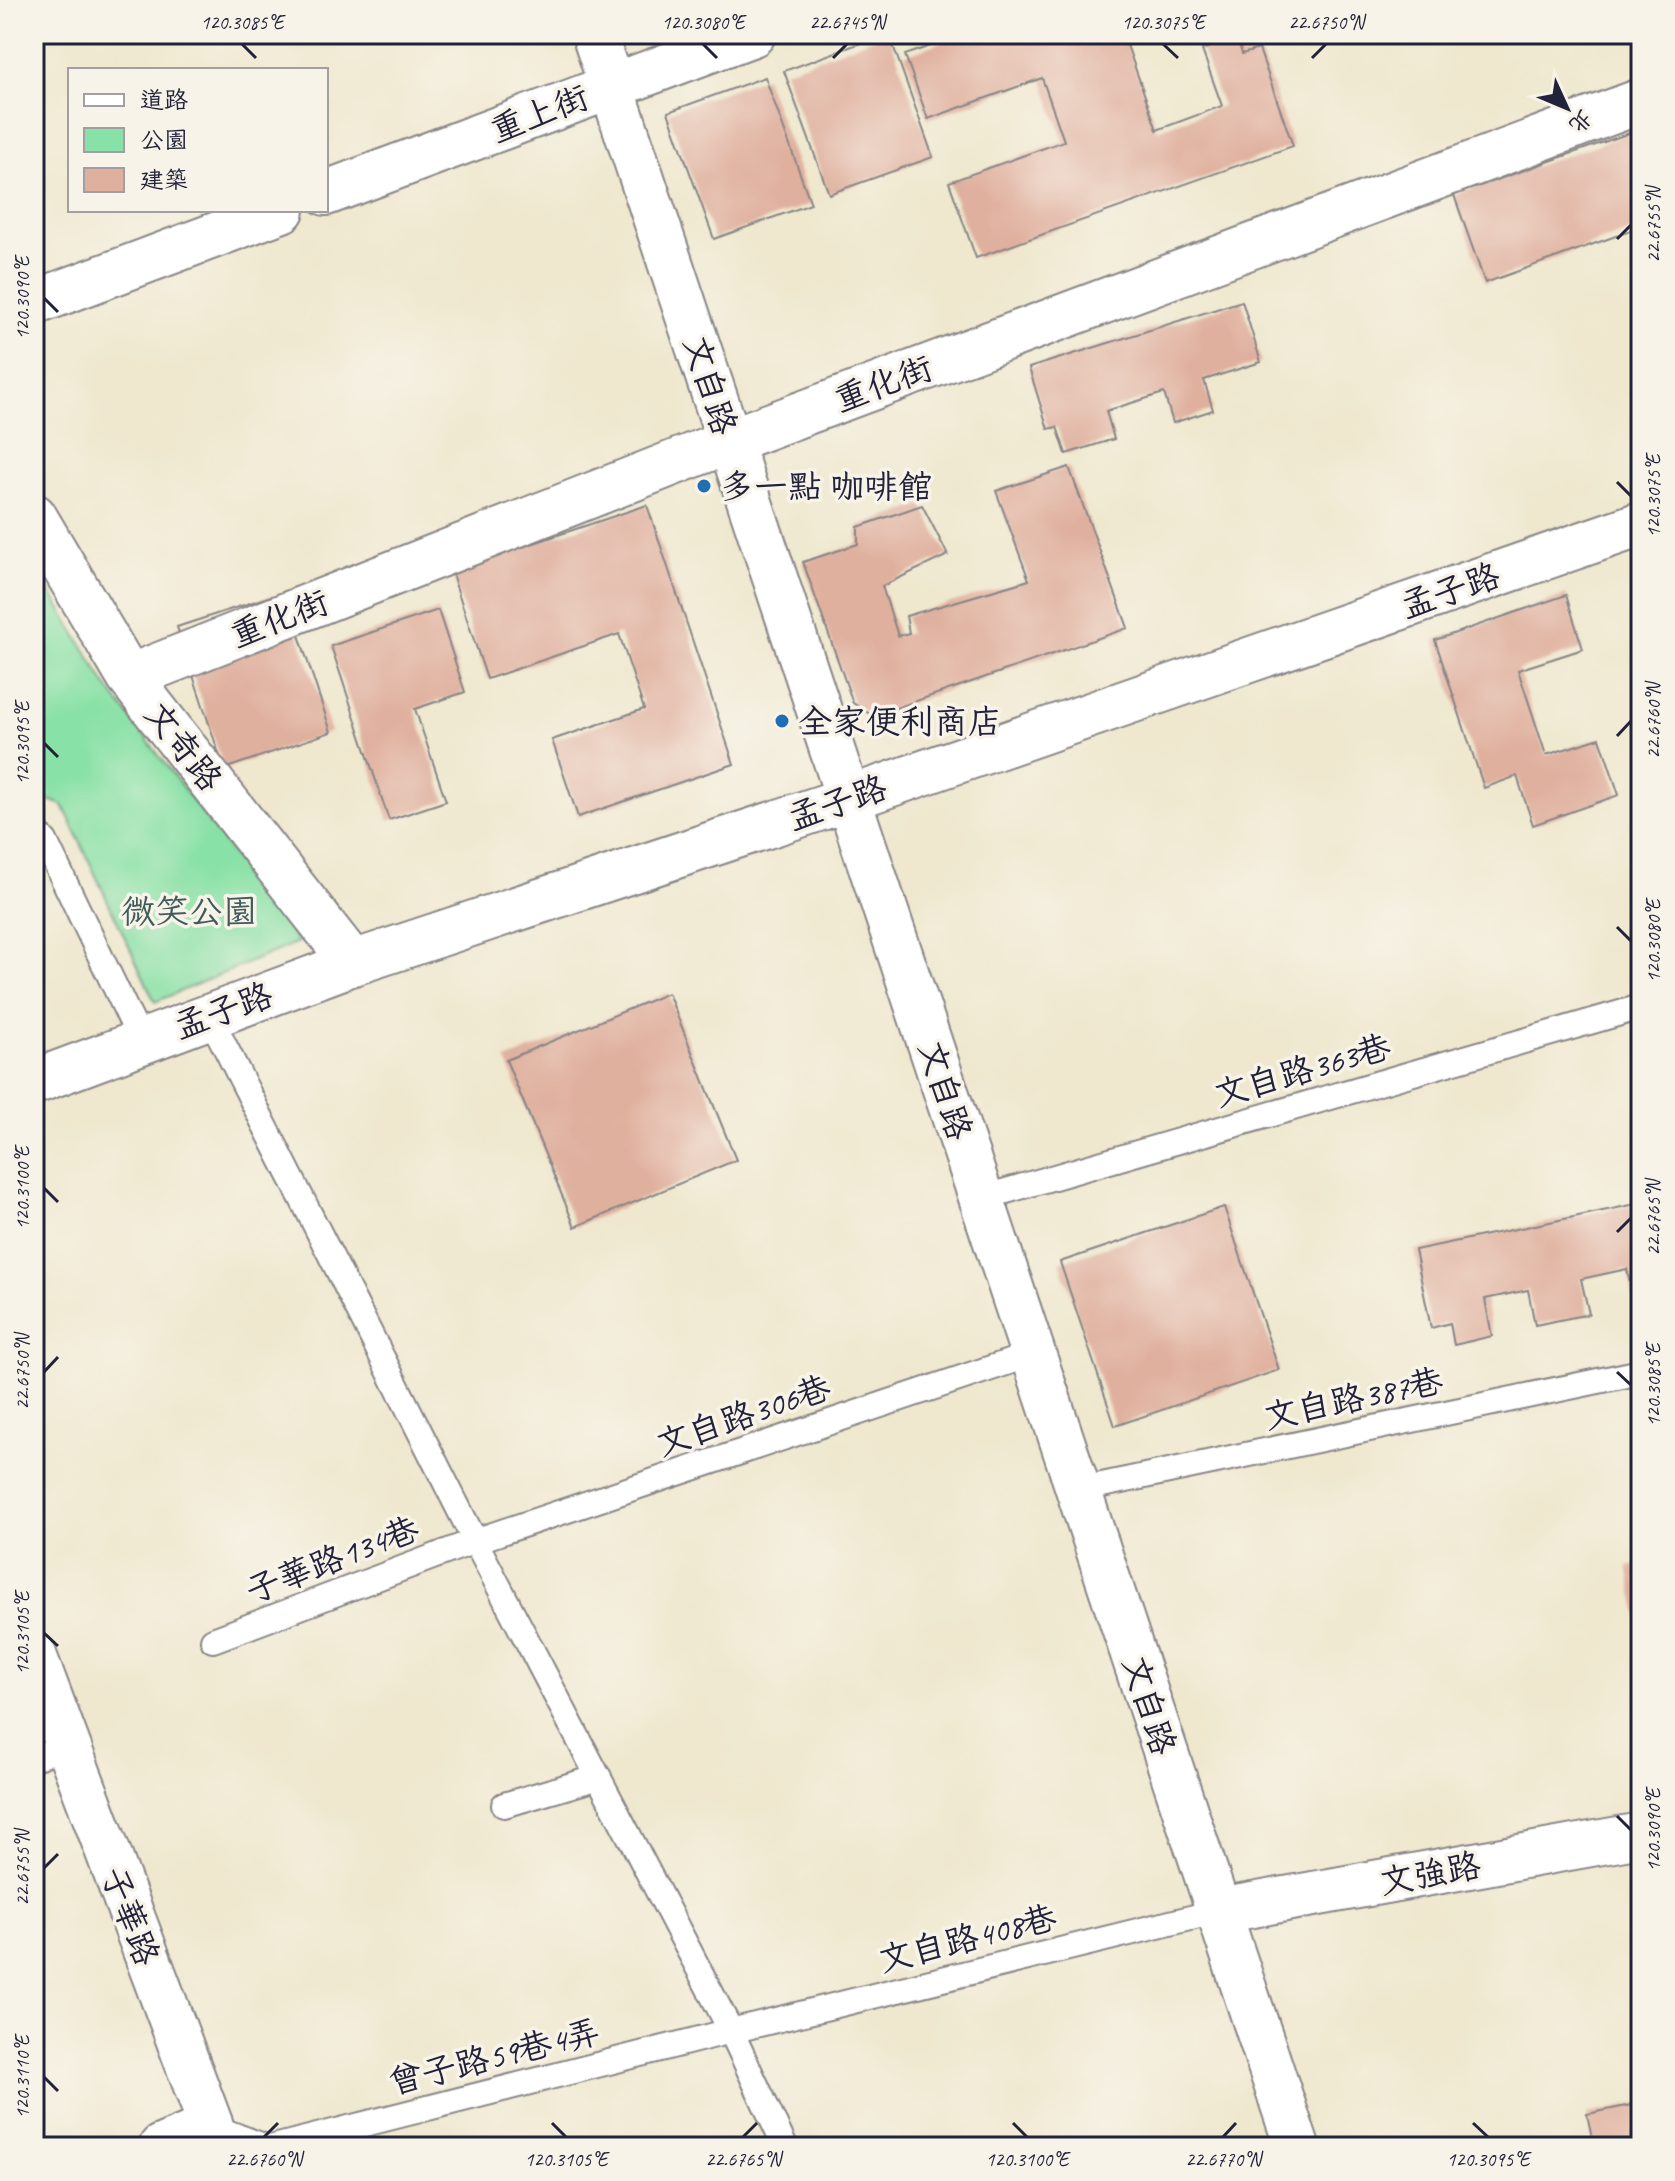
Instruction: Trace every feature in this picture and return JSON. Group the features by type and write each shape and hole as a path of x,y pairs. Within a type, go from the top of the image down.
{"street":[{"name":"文自路","path":"594,34 1297,2147"},
{"name":"重上街","path":"328,192 753,34"},
{"name":"重化街","path":"129,677 729,441 1641,101"},
{"path":"34,303 277,212"},
{"name":"文奇路","path":"34,516 129,677 353,963"},
{"name":"孟子路","path":"34,1082 353,963 848,799 1641,524"},
{"name":"子華路","path":"37,1673 51,1752 215,2137"},
{"name":"文強路","path":"1219,1911 1641,1835"},
{"path":"161,2147 215,2137"}],"lane":[{"path":"34,829 45,841 141,1041"},
{"name":"文自路363巷","path":"982,1198 1641,1007"},
{"path":"209,1015 475,1541 731,2031 785,2147"},
{"name":"文自路306巷","path":"475,1541 1033,1354"},
{"name":"文自路387巷","path":"1078,1490 1641,1372"},
{"name":"子華路134巷","path":"213,1640 475,1541"},
{"path":"504,1805 599,1777"},
{"name":"文自路408巷","path":"731,2031 1219,1911"},
{"name":"曾子路59巷4弄","path":"274,2147 731,2031"},
{"path":"215,2137 266,2147"}],"green space":[{"name":"微笑公園","path":"34,565 107,686 298,942 155,1002 63,805 34,795"}],"building":[{"path":"889,34 933,157 829,194 784,71"},
{"path":"964,34 1148,34 1126,42 1157,130 1222,106 1202,50 1237,37 1242,54 1259,49 1293,146 976,258 949,182 1064,141 1042,78 928,119 905,55"},
{"path":"765,77 811,204 714,239 668,112"},
{"path":"1641,129 1641,227 1485,283 1454,195"},
{"path":"1242,301 1261,362 1204,380 1213,410 1173,423 1164,393 1106,411 1114,439 1066,454 1057,427 1048,429 1029,368"},
{"path":"1069,467 1128,628 873,716 853,703 803,562 858,544 858,527 922,505 948,555 882,586 898,636 909,633 906,616 1029,580 996,491"},
{"path":"647,505 734,764 578,817 552,740 644,709 619,634 487,679 451,571"},
{"path":"1566,595 1583,649 1518,670 1546,755 1600,738 1619,795 1533,825 1517,776 1484,788 1435,640"},
{"path":"271,596 281,627 295,623 331,732 224,769 177,627"},
{"path":"438,610 465,692 415,709 446,801 389,820 331,646"},
{"path":"668,993 736,1160 575,1227 506,1060"},
{"path":"1641,1203 1641,1304 1635,1305 1627,1269 1581,1279 1589,1314 1535,1325 1528,1290 1485,1299 1492,1336 1454,1345 1450,1323 1431,1328 1415,1250"},
{"path":"1224,1207 1279,1370 1115,1426 1060,1262"},
{"path":"1641,1564 1641,1625 1640,1625 1628,1567"},
{"path":"1641,2103 1641,2147 1594,2147 1587,2114"}],"place":[{"name":"多一點 咖啡館","path":"704,486"},
{"name":"全家便利商店","path":"782,721"}]}
